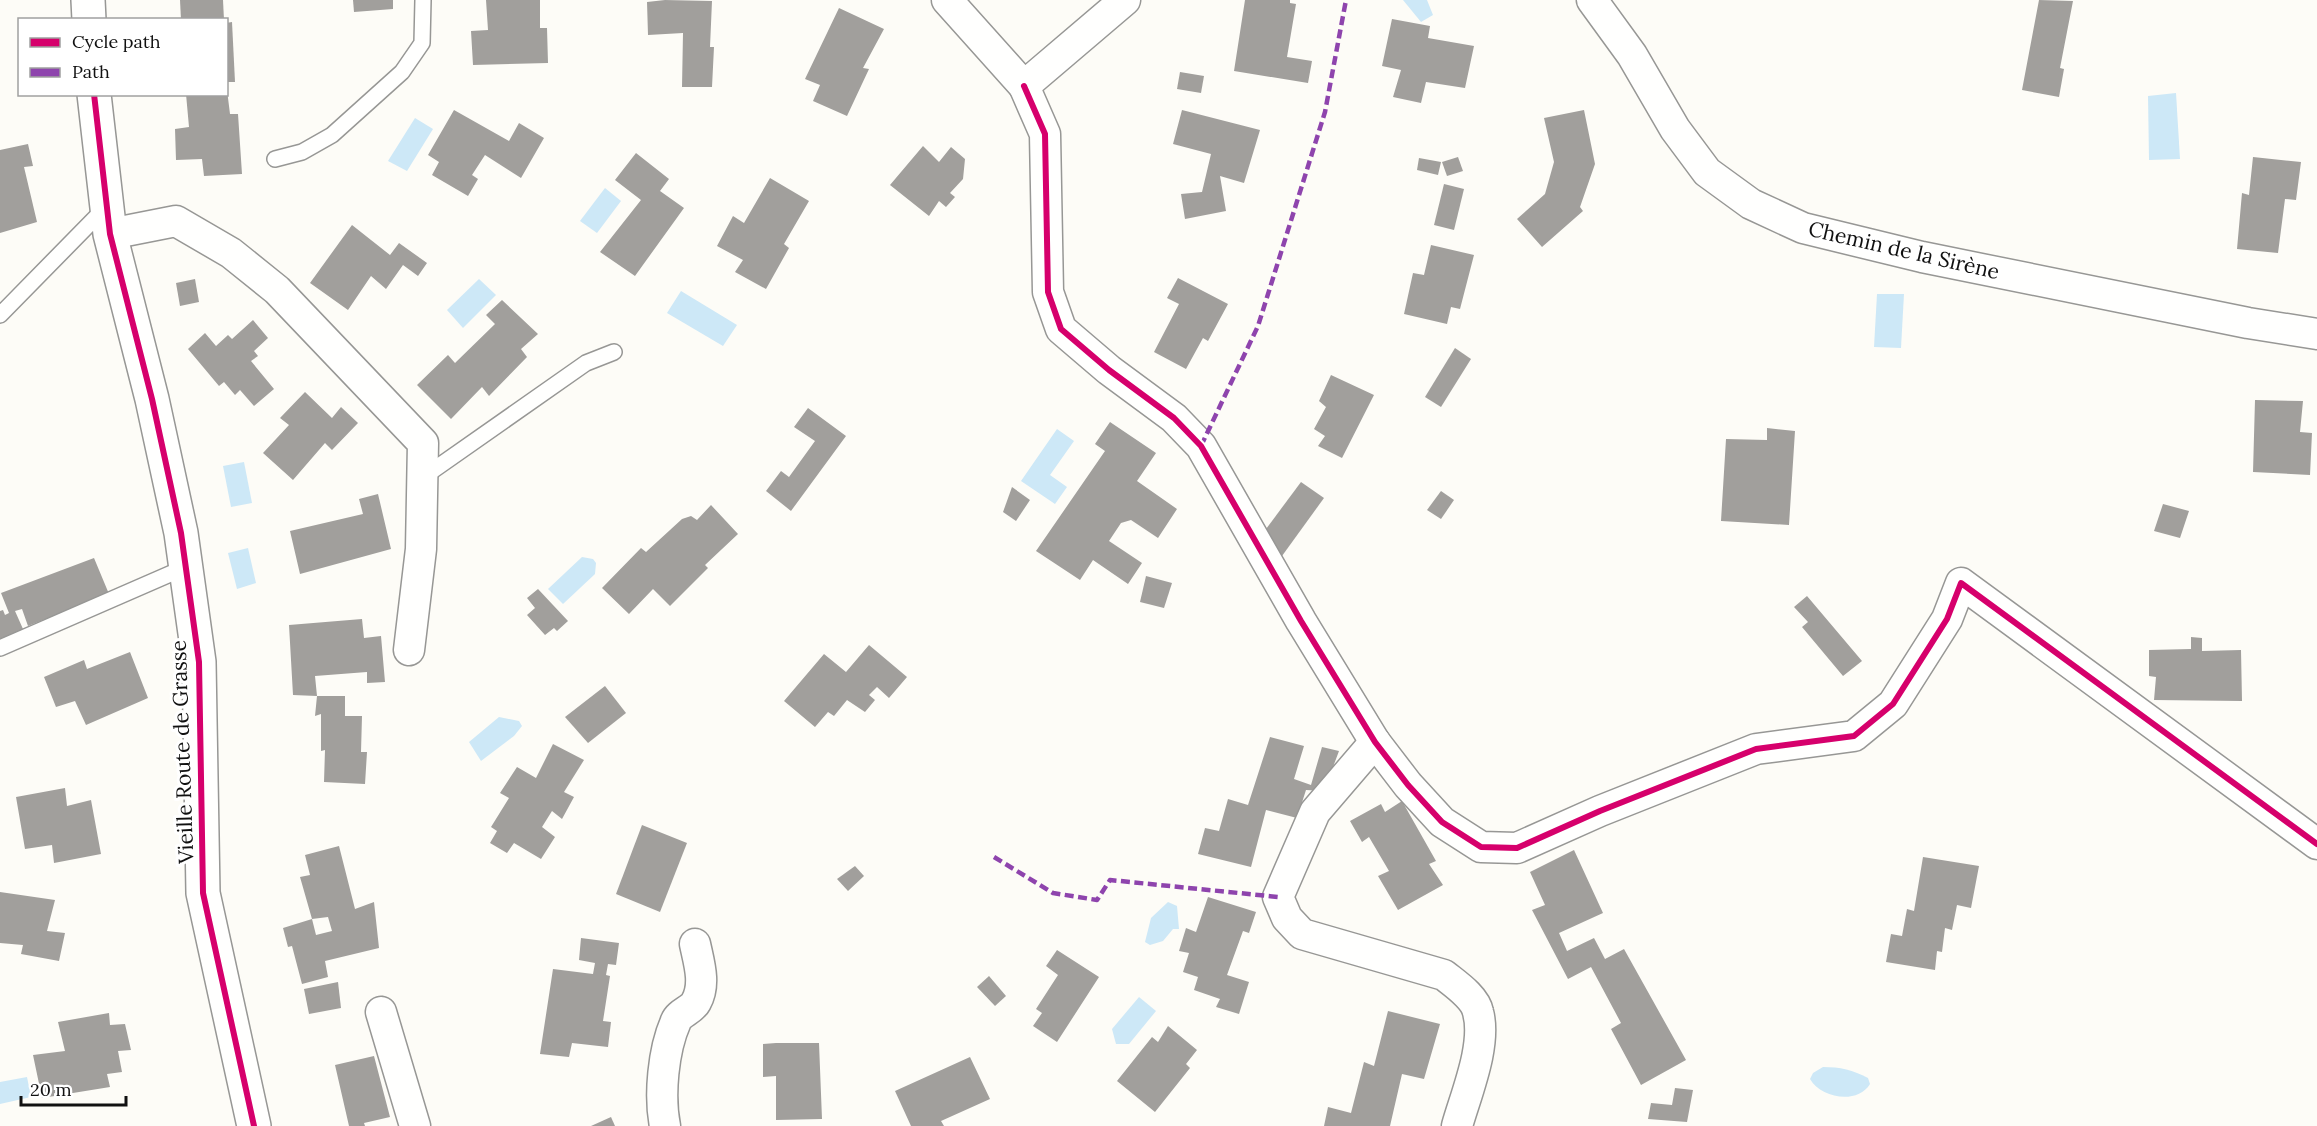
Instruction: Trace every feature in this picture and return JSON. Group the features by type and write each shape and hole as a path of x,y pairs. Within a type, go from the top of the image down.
{"street":[{"path":"88,0 89,18"},
{"path":"947,0 1024,86 1045,134 1048,292 1061,329 1109,370 1174,418 1201,446 1300,621 1375,742 1408,785 1442,822 1480,848 1517,848 1600,811 1756,749 1854,736 1893,704 1947,619 1961,583 2317,844"},
{"path":"1024,86 1125,0"},
{"name":"Chemin de la Sirène","path":"1592,0 1632,55 1675,129 1707,172 1750,204 1803,228 1922,257 2248,324 2317,334"},
{"name":"Vieille Route de Grasse","path":"94,96 108,221 152,399 181,533 199,662 203,894 254,1126"},
{"path":"108,221 176,221 231,253 277,290 423,443 421,549 409,650"},
{"path":"1375,742 1315,812 1278,897 1287,918 1302,934 1444,975 1462,989 1478,1011 1478,1056 1457,1126"},
{"path":"665,1126 662,1110 667,1054 676,1019 696,1003 702,976 695,944"},
{"path":"381,1012 415,1126"}],"lane":[{"path":"275,159 302,152 332,135 402,72 422,43 423,0"},
{"path":"0,315 108,221"},
{"path":"422,478 586,363 614,352"},
{"path":"0,648 186,567"}],"water":[{"path":"1403,0 1427,0 1433,15 1421,22"},
{"path":"2176,93 2180,159 2149,160 2148,96"},
{"path":"415,118 433,129 407,171 388,161"},
{"path":"605,188 621,201 597,233 580,221"},
{"path":"479,279 496,295 463,328 447,310"},
{"path":"681,291 737,325 723,346 667,313"},
{"path":"1877,294 1904,294 1901,348 1874,347"},
{"path":"1057,429 1074,441 1050,475 1067,487 1055,504 1021,481"},
{"path":"244,462 252,503 231,507 223,466"},
{"path":"248,548 256,583 237,589 228,553"},
{"path":"582,557 593,559 596,563 595,574 563,604 548,589"},
{"path":"499,717 519,721 522,726 514,736 481,761 469,742"},
{"path":"1168,902 1177,906 1179,929 1173,929 1163,941 1150,945 1145,942 1151,918"},
{"path":"1139,997 1156,1011 1129,1044 1116,1044 1112,1029"},
{"path":"1823,1067 1841,1068 1857,1073 1868,1078 1870,1084 1857,1095 1848,1097 1830,1094 1815,1086 1810,1079 1813,1073"},
{"path":"27,1077 31,1097 0,1104 0,1082"}],"building":[{"path":"180,0 223,0 224,18 181,18"},
{"path":"353,0 393,0 393,9 354,12"},
{"path":"486,0 540,0 540,28 547,28 548,63 473,65 471,31 488,30"},
{"path":"1245,0 1290,0 1290,3 1296,4 1287,57 1312,61 1308,83 1234,71"},
{"path":"2039,0 2073,1 2060,68 2064,69 2059,97 2022,90"},
{"path":"712,1 710,47 714,47 712,87 682,87 683,33 648,35 647,2"},
{"path":"839,8 884,29 863,68 869,69 847,116 813,101 820,85 805,79"},
{"path":"1392,19 1430,26 1428,38 1474,46 1465,88 1426,82 1421,103 1393,97 1401,70 1382,66"},
{"path":"232,22 235,82 228,82 228,23"},
{"path":"1180,72 1204,76 1201,93 1177,89"},
{"path":"186,96 228,96 230,114 238,114 242,174 204,176 202,159 176,160 175,129 189,127"},
{"path":"454,110 509,141 519,123 544,138 521,178 485,155 472,175 478,179 468,196 432,175 439,162 428,155"},
{"path":"1182,110 1260,130 1244,183 1220,176 1226,211 1185,219 1181,194 1202,192 1211,154 1173,144"},
{"path":"1584,110 1595,164 1580,207 1583,211 1542,247 1517,219 1545,194 1554,162 1544,118"},
{"path":"28,144 33,166 24,167 37,222 0,233 0,150"},
{"path":"923,146 939,162 951,147 965,159 963,179 950,193 955,197 946,207 939,201 929,216 890,185"},
{"path":"636,153 669,179 660,191 684,208 635,276 600,252 641,200 615,180"},
{"path":"1458,157 1463,171 1447,176 1442,162"},
{"path":"2253,157 2301,162 2296,200 2285,199 2278,253 2237,249 2242,193 2249,195"},
{"path":"1419,158 1441,162 1438,175 1417,170"},
{"path":"770,178 809,201 784,244 789,248 766,289 735,272 743,260 717,246 733,216 744,223"},
{"path":"1444,184 1464,189 1454,230 1434,225"},
{"path":"352,225 390,255 399,243 427,263 418,276 403,265 386,289 371,276 348,310 310,283"},
{"path":"1431,245 1474,255 1460,309 1451,307 1447,324 1404,314 1413,273 1424,275"},
{"path":"1178,278 1228,304 1208,341 1203,338 1186,369 1154,352 1179,304 1167,298"},
{"path":"195,279 199,302 180,306 176,283"},
{"path":"502,300 538,334 521,349 527,357 489,396 482,387 451,419 417,385 448,355 455,363 495,324 486,315"},
{"path":"253,320 268,338 254,351 258,356 251,361 274,389 254,406 240,390 235,395 224,382 219,386 188,349 205,333 216,346 228,335 232,339"},
{"path":"1455,348 1471,359 1441,407 1425,397"},
{"path":"1331,375 1374,395 1342,458 1318,446 1325,436 1314,429 1326,407 1319,401"},
{"path":"305,392 332,418 341,407 358,423 332,450 325,443 293,480 263,453 289,425 280,418"},
{"path":"2255,400 2303,401 2300,432 2312,433 2310,475 2253,472"},
{"path":"808,408 846,436 791,511 766,491 781,471 789,477 815,441 794,427"},
{"path":"1110,422 1156,453 1137,481 1177,509 1158,538 1131,520 1121,523 1109,541 1142,563 1128,584 1093,560 1080,580 1036,551 1105,451 1095,444"},
{"path":"1767,428 1795,431 1789,525 1721,521 1726,439 1767,440"},
{"path":"1301,482 1324,498 1282,556 1266,529"},
{"path":"1012,487 1030,500 1016,521 1003,512"},
{"path":"1441,491 1454,500 1441,519 1427,510"},
{"path":"378,494 391,549 300,574 290,531 363,514 359,499"},
{"path":"2163,504 2189,511 2180,538 2154,531"},
{"path":"711,505 738,534 705,565 708,568 670,606 653,589 629,614 602,588 641,548 646,552 682,519 691,516 697,520"},
{"path":"94,558 109,594 28,626 22,609 15,611 23,629 0,639 0,611 3,610 5,615 9,613 1,593"},
{"path":"1146,576 1172,583 1164,608 1140,602"},
{"path":"538,589 568,621 557,631 554,628 545,635 527,615 535,608 527,598"},
{"path":"1807,596 1862,661 1843,676 1802,627 1808,622 1794,607"},
{"path":"362,619 364,638 381,636 385,682 367,683 367,672 315,676 317,696 293,695 289,625"},
{"path":"2191,637 2202,638 2202,651 2241,650 2242,701 2154,700 2156,677 2149,676 2149,650 2191,649"},
{"path":"869,645 907,677 889,698 877,687 869,695 875,700 865,712 847,700 834,716 828,712 815,727 784,701 824,654 846,672"},
{"path":"130,652 148,698 86,725 75,701 56,707 44,677 84,660 87,669"},
{"path":"605,686 626,713 588,743 565,717"},
{"path":"317,696 345,696 345,716 362,716 361,752 367,752 365,784 324,782 325,750 321,751 321,714 315,716"},
{"path":"1270,737 1304,746 1294,779 1311,785 1322,747 1339,751 1324,791 1306,790 1297,818 1266,810 1251,867 1198,854 1205,828 1219,831 1228,799 1248,805"},
{"path":"553,744 584,760 564,792 574,797 562,819 552,811 542,827 555,837 541,859 514,843 507,853 490,843 497,831 491,827 509,798 500,793 517,767 536,778"},
{"path":"65,788 67,806 91,800 101,854 54,863 52,845 25,849 16,797"},
{"path":"1402,801 1436,861 1429,864 1443,885 1398,910 1378,876 1389,871 1369,837 1362,842 1350,821 1381,804 1385,812"},
{"path":"642,825 687,843 660,912 616,894"},
{"path":"339,846 355,909 374,902 379,948 325,961 328,977 302,984 292,946 288,947 283,928 312,919 300,877 310,875 305,855","holes":["328,917 332,931 316,935 312,919"]},
{"path":"1574,850 1603,913 1559,933 1567,951 1594,938 1605,959 1624,949 1686,1060 1641,1085 1611,1029 1621,1023 1591,967 1568,979 1532,910 1545,905 1530,872"},
{"path":"1923,857 1979,866 1971,908 1957,905 1952,930 1945,928 1942,952 1937,951 1935,970 1886,962 1891,934 1902,936 1907,909 1914,911"},
{"path":"855,866 864,876 848,891 837,879"},
{"path":"0,892 55,900 47,931 65,933 59,961 21,954 23,945 0,943"},
{"path":"1208,897 1256,912 1249,933 1243,931 1227,975 1249,982 1239,1014 1216,1007 1220,999 1194,990 1198,977 1183,972 1189,953 1179,951 1186,928 1196,932"},
{"path":"581,938 619,943 616,965 608,964 606,975 610,976 603,1021 611,1022 608,1047 572,1043 569,1057 540,1054 553,969 593,974 595,963 579,960"},
{"path":"1057,950 1099,977 1057,1042 1033,1026 1042,1013 1036,1009 1058,975 1046,966"},
{"path":"989,976 1006,996 995,1006 977,987"},
{"path":"338,982 341,1008 309,1014 304,989"},
{"path":"1388,1011 1440,1024 1424,1079 1402,1074 1390,1126 1324,1126 1328,1107 1351,1113 1364,1062 1374,1066"},
{"path":"109,1013 110,1025 125,1024 131,1050 118,1051 122,1072 107,1074 110,1087 42,1098 33,1055 65,1051 58,1022"},
{"path":"1168,1026 1197,1050 1186,1064 1190,1068 1155,1112 1117,1081 1152,1037 1158,1042"},
{"path":"819,1043 822,1119 776,1120 776,1076 763,1077 763,1044"},
{"path":"374,1056 390,1117 364,1123 365,1126 349,1126 335,1065"},
{"path":"970,1057 990,1099 941,1121 944,1126 911,1126 895,1091"},
{"path":"1675,1088 1693,1090 1687,1122 1648,1119 1651,1103 1672,1105"},
{"path":"611,1117 615,1126 591,1126"}],"marked path":[{"path":"1201,446 1258,326 1325,112 1346,0"},
{"path":"994,857 1053,893 1097,900 1110,880 1278,897"}],"cycle path":[{"path":"1024,86 1045,134 1048,292 1061,329 1109,370 1174,418 1201,446 1301,621 1375,742 1408,785 1442,822 1481,847 1517,848 1600,811 1756,749 1854,736 1893,704 1947,619 1961,583 2317,844"},
{"path":"94,96 110,234 152,399 181,533 199,662 203,893 254,1126"}]}
